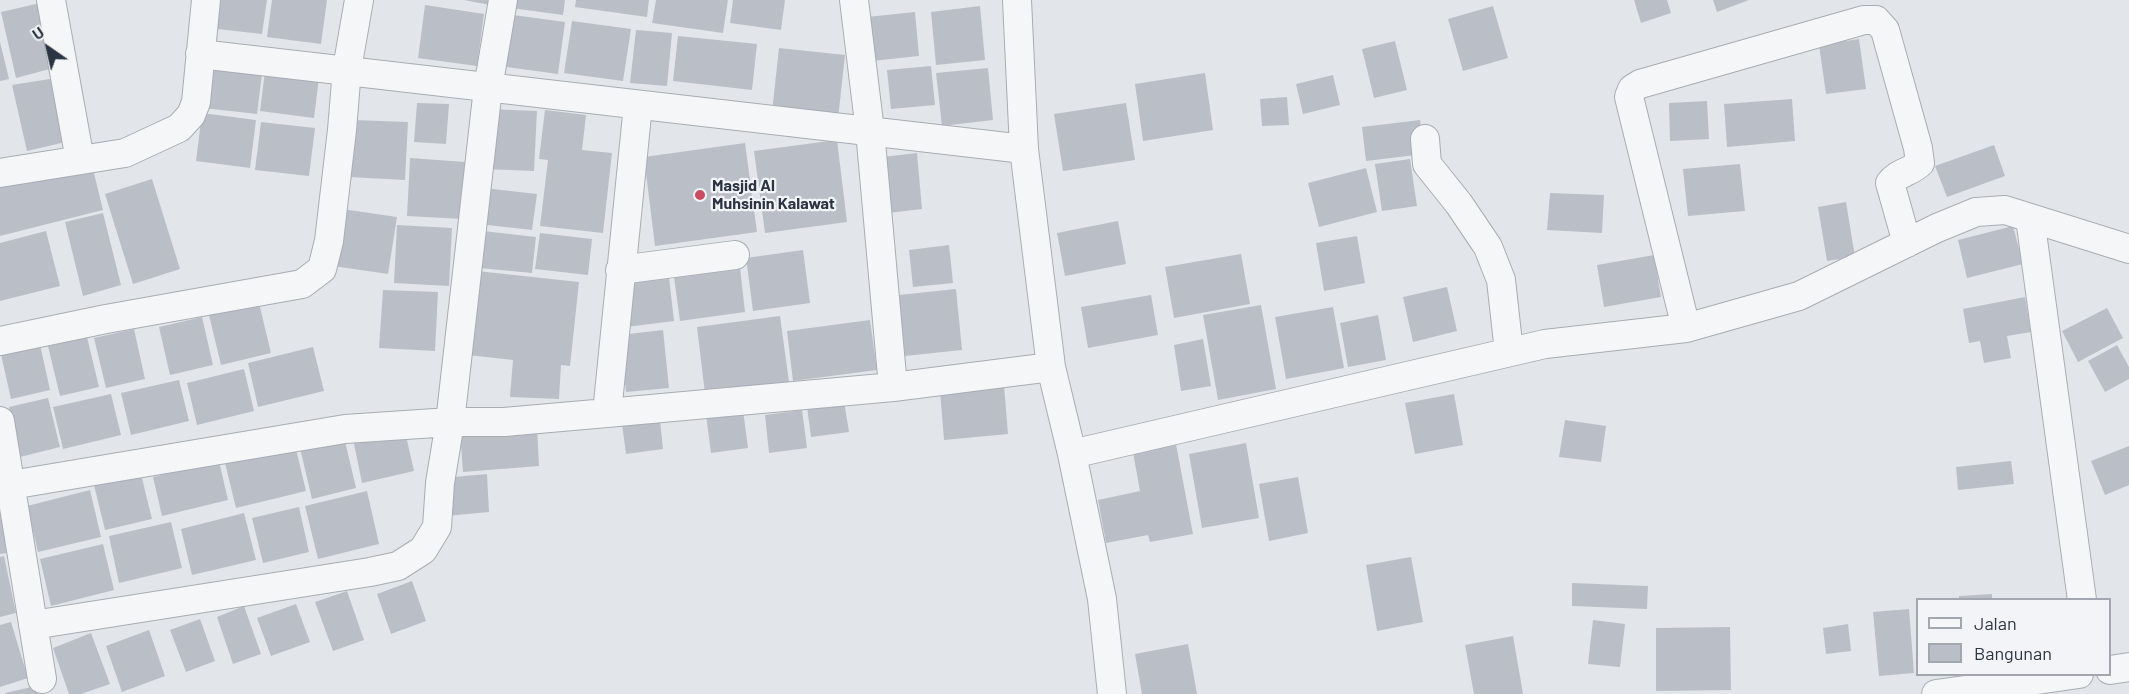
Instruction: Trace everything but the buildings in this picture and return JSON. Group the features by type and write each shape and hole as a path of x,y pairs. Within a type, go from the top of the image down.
{"street":[{"path":"51,0 80,160"},
{"path":"0,173 125,153 179,128 190,116 196,102 206,0"},
{"path":"0,341 106,318 302,284 321,269 329,241 342,129 346,69 359,0"},
{"path":"33,625 370,573 398,566 423,550 437,527 440,483 450,422 489,88 502,0"},
{"path":"854,0 870,131 893,387"},
{"path":"1017,0 1024,149 1051,367 1072,454 1102,599 1112,694"},
{"path":"1686,328 1629,97 1632,89 1640,84 1864,20 1876,20 1885,30 1920,163 1915,169 1892,179 1890,183 1907,243"},
{"path":"200,54 346,69 489,88 1024,149"},
{"path":"607,413 638,105"},
{"path":"1425,139 1427,164 1459,204 1488,247 1501,280 1509,352"},
{"path":"1072,454 1545,344 1686,328 1799,296 1976,212 2005,210 2129,249"},
{"path":"2030,218 2082,598"},
{"path":"620,270 735,255"},
{"path":"11,485 345,429 450,422 504,422 607,413 893,387 1051,367"},
{"path":"0,421 42,680"},
{"path":"2111,670 2129,667"},
{"path":"1936,694 2071,676"}],"place":[{"name":"Masjid Al Muhsinin Kalawat","path":"700,195"}]}
